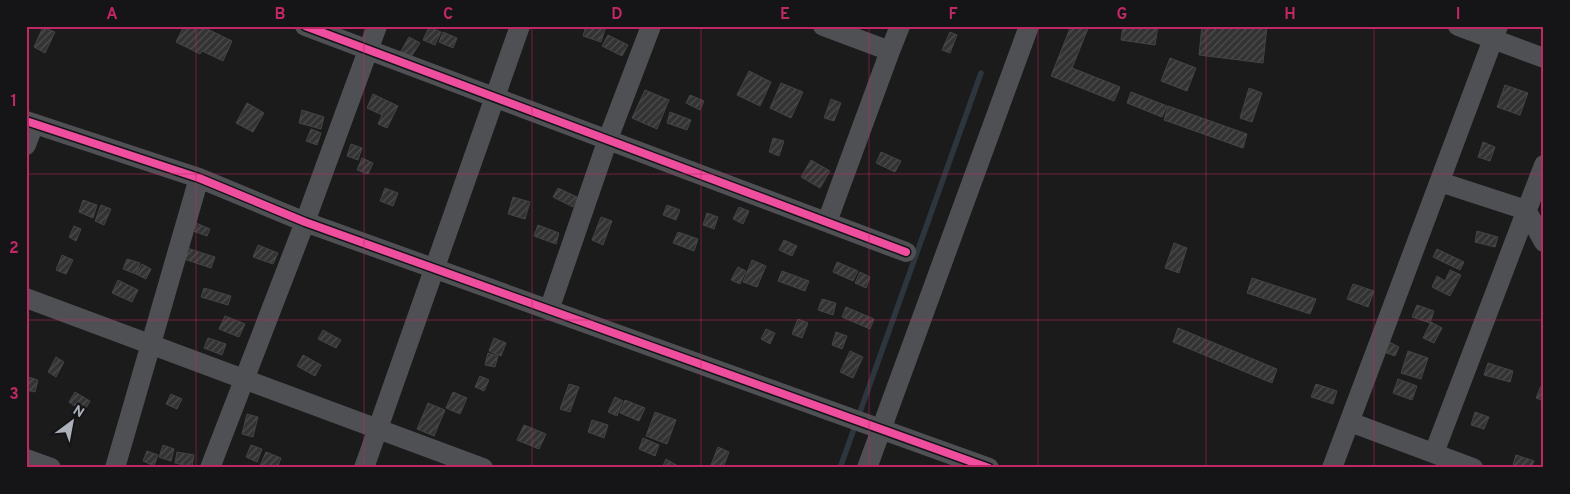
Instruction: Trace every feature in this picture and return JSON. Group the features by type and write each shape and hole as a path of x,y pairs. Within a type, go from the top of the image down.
{"street":[{"path":"305,26 906,252"},
{"path":"210,468 305,222 377,26"},
{"path":"364,468 520,26"},
{"path":"549,310 608,139 651,26"},
{"path":"823,26 890,50"},
{"path":"827,222 900,26"},
{"path":"1458,26 1495,33 1544,58"},
{"path":"868,468 1026,27"},
{"path":"1332,468 1495,33"},
{"path":"26,144 30,122 199,178 305,222 989,468"},
{"path":"1434,453 1544,165"},
{"path":"115,468 199,178"},
{"path":"1440,182 1526,210 1544,242"},
{"path":"26,298 483,468"},
{"path":"1350,422 1473,468"},
{"path":"28,463 51,468"}],"building":[{"path":"184,26 201,26 232,41 223,61 202,51 200,54 176,42"},
{"path":"586,26 606,26 601,42 583,36"},
{"path":"1071,26 1089,26 1072,68 1120,87 1114,101 1051,76"},
{"path":"1123,26 1158,26 1155,45 1121,40"},
{"path":"1202,26 1267,26 1263,63 1199,55"},
{"path":"43,27 55,32 45,53 34,47"},
{"path":"429,27 441,32 435,45 423,40"},
{"path":"443,32 457,38 453,48 439,42"},
{"path":"950,32 957,35 950,53 942,50"},
{"path":"608,35 628,45 622,56 602,46"},
{"path":"409,37 420,43 411,57 401,51"},
{"path":"1170,58 1196,68 1187,91 1161,81"},
{"path":"749,71 771,82 760,106 737,95"},
{"path":"781,83 803,92 791,118 770,108"},
{"path":"1505,85 1528,93 1520,115 1497,107"},
{"path":"1249,88 1262,93 1252,122 1240,118"},
{"path":"645,90 669,100 657,129 632,118"},
{"path":"1131,92 1167,106 1162,117 1127,103"},
{"path":"373,94 398,106 387,128 378,124 382,115 367,108"},
{"path":"690,95 704,101 700,110 686,103"},
{"path":"831,99 841,103 834,121 824,118"},
{"path":"247,103 264,113 253,132 236,123"},
{"path":"1168,106 1247,134 1243,148 1164,120"},
{"path":"302,110 324,117 321,129 299,123"},
{"path":"670,112 691,120 687,130 667,123"},
{"path":"311,129 321,133 317,145 306,141"},
{"path":"773,138 784,141 779,156 769,152"},
{"path":"1483,142 1495,147 1490,161 1478,157"},
{"path":"351,144 362,148 358,160 347,156"},
{"path":"881,152 901,161 895,172 876,163"},
{"path":"362,158 373,163 368,174 357,170"},
{"path":"811,160 830,171 820,188 801,177"},
{"path":"385,188 398,193 393,206 380,201"},
{"path":"558,188 577,197 573,207 553,197"},
{"path":"513,197 530,202 525,219 508,214"},
{"path":"83,200 97,205 93,218 79,212"},
{"path":"101,205 111,209 104,225 95,221"},
{"path":"667,205 680,210 676,220 663,215"},
{"path":"739,207 749,211 743,224 733,219"},
{"path":"707,213 718,217 714,229 703,225"},
{"path":"601,217 612,221 603,245 592,240"},
{"path":"196,223 210,229 207,236 193,231"},
{"path":"538,225 559,233 556,244 534,236"},
{"path":"74,226 81,229 76,241 69,237"},
{"path":"1477,231 1498,237 1495,247 1475,242"},
{"path":"678,232 698,239 694,251 673,243"},
{"path":"784,240 797,246 792,256 779,250"},
{"path":"1174,243 1187,248 1179,273 1165,268"},
{"path":"258,245 278,253 273,264 253,257"},
{"path":"187,248 215,257 211,268 184,259"},
{"path":"1437,249 1464,262 1460,270 1433,257"},
{"path":"62,255 73,260 66,274 56,270"},
{"path":"127,259 140,263 136,274 123,269"},
{"path":"752,260 766,266 757,287 743,282"},
{"path":"837,262 858,271 853,281 833,272"},
{"path":"142,264 151,269 146,279 136,274"},
{"path":"738,267 746,271 740,284 731,280"},
{"path":"1450,270 1461,275 1450,296 1432,287 1437,276 1445,281"},
{"path":"782,271 809,281 805,291 778,281"},
{"path":"860,272 870,277 866,288 855,283"},
{"path":"1252,278 1316,299 1310,314 1247,293"},
{"path":"118,280 138,290 132,302 112,293"},
{"path":"1353,284 1374,291 1368,307 1347,299"},
{"path":"204,288 231,296 228,305 201,297"},
{"path":"822,299 836,303 833,315 818,310"},
{"path":"1417,305 1434,311 1430,323 1412,317"},
{"path":"846,307 874,319 870,329 842,317"},
{"path":"225,316 245,324 239,337 219,329"},
{"path":"798,319 808,323 802,338 792,334"},
{"path":"1431,322 1442,328 1434,343 1423,338"},
{"path":"1178,328 1277,369 1272,383 1173,342"},
{"path":"766,329 775,333 770,344 761,339"},
{"path":"323,330 341,340 336,348 318,339"},
{"path":"836,332 847,336 842,349 832,345"},
{"path":"208,338 226,344 222,355 204,348"},
{"path":"494,338 506,343 501,356 489,351"},
{"path":"1389,342 1399,347 1395,356 1384,352"},
{"path":"850,351 863,357 853,378 840,372"},
{"path":"1408,351 1428,358 1421,379 1401,373"},
{"path":"488,353 498,356 495,367 485,365"},
{"path":"303,355 321,365 315,376 297,366"},
{"path":"56,357 64,362 56,377 48,372"},
{"path":"1488,363 1513,371 1510,382 1484,375"},
{"path":"480,376 489,380 484,391 475,387"},
{"path":"28,377 38,380 35,392 26,390"},
{"path":"1398,379 1417,386 1412,400 1393,393"},
{"path":"569,384 579,387 570,412 560,409"},
{"path":"1316,384 1337,391 1333,404 1311,397"},
{"path":"1541,386 1544,387 1544,401 1536,398"},
{"path":"75,392 90,401 84,412 69,402"},
{"path":"453,392 467,398 460,414 446,408"},
{"path":"171,394 182,399 177,409 166,404"},
{"path":"615,397 623,401 617,416 608,412"},
{"path":"625,400 645,408 639,421 620,413"},
{"path":"428,403 445,410 434,436 417,429"},
{"path":"655,412 676,420 667,444 646,436"},
{"path":"1475,412 1489,417 1484,429 1471,425"},
{"path":"247,414 258,417 253,437 242,434"},
{"path":"592,420 608,425 604,438 588,432"},
{"path":"524,425 546,434 539,449 517,440"},
{"path":"643,438 659,445 655,456 639,449"},
{"path":"163,445 174,449 171,461 159,457"},
{"path":"251,445 262,449 257,462 246,457"},
{"path":"718,447 729,452 723,468 711,465"},
{"path":"147,451 158,455 154,466 143,461"},
{"path":"177,452 194,455 192,467 175,463"},
{"path":"266,452 281,458 277,468 259,468"},
{"path":"1516,455 1534,461 1531,468 1521,468 1513,465"},
{"path":"666,459 678,466 678,468 662,468"}],"waterway":[{"path":"840,468 981,73"}],"cycle path":[{"path":"305,26 906,252"},
{"path":"26,121 199,178 305,222 989,468"}]}
